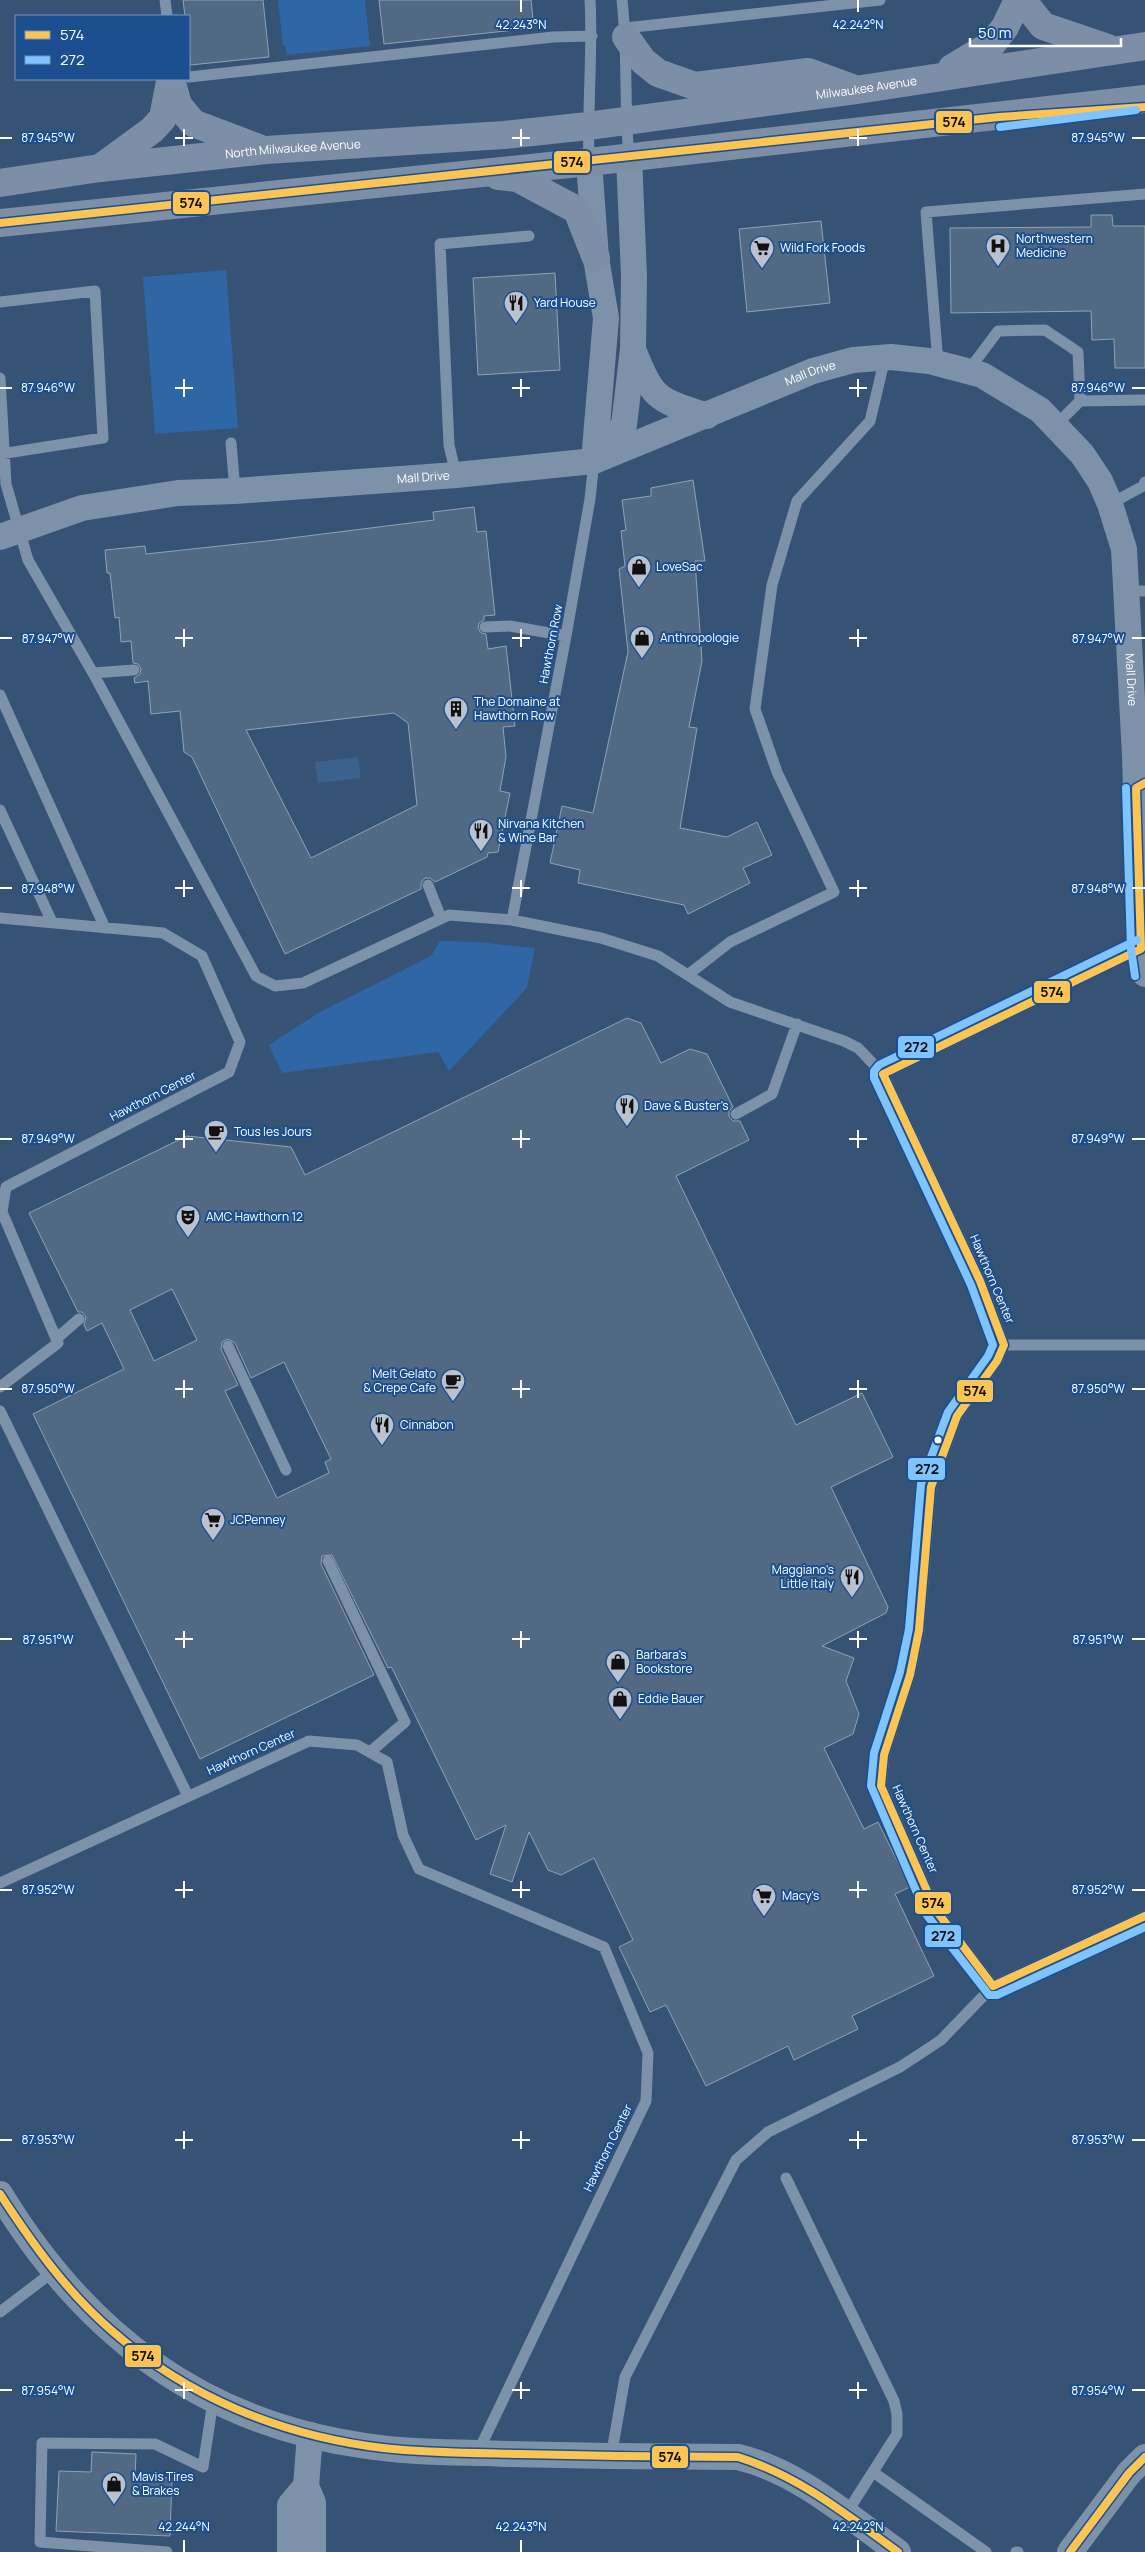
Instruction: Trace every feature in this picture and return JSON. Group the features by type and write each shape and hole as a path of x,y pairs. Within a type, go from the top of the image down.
{"main road":[{"path":"939,76 992,44 1005,28 1018,0"},
{"path":"1022,0 1044,26 1112,50"},
{"path":"625,33 643,62 658,74 695,86 808,72 856,90"},
{"name":"Milwaukee Avenue","path":"588,126 856,90 1145,46"},
{"path":"171,80 178,105 192,123 266,150"},
{"path":"100,168 152,130 163,118 171,80"},
{"path":"0,223 589,162 687,149 999,117 1145,99"},
{"path":"999,117 1145,107"},
{"name":"North Milwaukee Avenue","path":"0,183 100,168 266,150 504,135 588,126"},
{"path":"459,174 517,178 577,210 596,258"}],"street":[{"path":"594,461 624,425 633,349 634,276 629,157"},
{"path":"589,162 596,258 606,318 594,461"},
{"path":"633,349 648,385 664,401 707,416"},
{"name":"Mall Drive","path":"9,534 82,508 178,492 235,491 456,475 594,461 813,371 853,360 885,358 938,363 982,375 1022,398 1056,425 1082,454 1100,481 1110,504 1136,591 1142,788 1141,949 1145,974"},
{"path":"0,2194 54,2271 82,2304 128,2346 162,2371 213,2401 283,2428 366,2447 611,2457 738,2457 755,2461 785,2475 898,2552"},
{"path":"310,2435 306,2486 314,2504 313,2552"},
{"path":"1070,2552 1129,2473 1145,2456"},
{"path":"290,2552 290,2505 306,2486"}],"lane":[{"path":"166,0 167,15"},
{"path":"589,162 588,126 592,36 590,0"},
{"path":"622,0 625,33 625,120 629,157"},
{"path":"625,33 880,0"},
{"path":"190,77 553,37 592,36"},
{"path":"938,363 926,212 1145,194"},
{"path":"456,475 449,445 440,244 529,236"},
{"path":"0,302 95,290 103,438 2,454"},
{"path":"968,371 998,331 1045,330 1078,352 1080,401"},
{"path":"689,974 730,942 834,892 777,772 755,709 772,585 796,500 870,421 885,358"},
{"path":"0,378 2,454 9,534 28,560 94,673 256,976 275,986 303,983 441,918 428,885"},
{"path":"1056,425 1080,401 1145,400"},
{"path":"231,443 235,491"},
{"name":"Hawthorn Row","path":"512,920 566,636 590,499 594,461"},
{"path":"1110,504 1144,485"},
{"path":"485,627 510,626 566,636"},
{"path":"94,673 134,670"},
{"path":"0,695 105,928"},
{"path":"0,810 52,922"},
{"name":"Hawthorn Center","path":"441,918 448,915 512,920 601,938 658,956 689,974 730,1002 797,1024 858,1048 883,1074 980,1281 1004,1345 997,1360 956,1416 931,1488 919,1630 910,1675 884,1755 881,1786 935,1909 993,1986"},
{"name":"Hawthorn Center","path":"0,918 163,933 202,956 240,1042 229,1072 6,1187 2,1212 56,1339"},
{"path":"883,1074 1141,949"},
{"path":"736,1114 772,1094 797,1024"},
{"path":"0,1387 58,1343 56,1339 79,1319"},
{"path":"1004,1345 1145,1345"},
{"path":"228,1346 286,1470"},
{"path":"0,1411 188,1796"},
{"path":"328,1561 405,1722 370,1752"},
{"name":"Hawthorn Center","path":"0,1882 309,1741 357,1744 387,1762 403,1835 418,1869 604,1946 648,2053 646,2101 478,2453"},
{"path":"611,2457 625,2376 736,2160 768,2132 900,2067 941,2040 993,1986 1145,1916"},
{"path":"786,2178 894,2401 897,2414 897,2434 846,2515"},
{"path":"0,2310 54,2271"},
{"path":"167,2552 40,2542 42,2443 155,2444 203,2467 213,2401"},
{"path":"873,2472 986,2552"}],"shaded area":[{"path":"278,0 365,0 370,46 287,55 283,45"},
{"path":"226,270 238,428 155,434 143,277"},
{"path":"358,757 361,778 318,783 315,762"},
{"path":"440,941 477,942 535,948 527,988 449,1071 438,1052 282,1073 269,1045 320,1012 431,956"}],"building":[{"path":"183,0 263,0 269,57 190,65 190,15 185,15"},
{"path":"379,0 531,0 534,28 384,44"},
{"path":"1091,215 1112,215 1113,226 1145,226 1145,368 1115,368 1114,339 1092,340 1091,311 951,313 950,228 1091,227"},
{"path":"821,221 830,303 747,312 739,229"},
{"name":"Yard House","path":"555,273 560,370 478,375 473,278"},
{"path":"693,480 705,561 695,561 702,661 689,727 697,728 680,828 727,837 757,822 772,855 743,868 750,883 688,914 684,905 578,883 580,870 550,863 562,806 593,813 628,652 619,569 625,566 621,531 626,530 622,500 651,496 651,488"},
{"name":"The Domaine at Hawthorn Row","path":"474,507 477,532 486,531 495,615 484,616 484,620 479,623 478,628 481,633 486,634 488,649 506,646 515,726 503,727 506,757 500,791 510,793 498,852 488,853 487,857 435,882 430,878 425,878 421,883 421,889 285,954 192,757 184,752 180,711 151,714 148,681 135,683 134,678 140,674 141,669 138,664 133,663 131,641 121,642 119,617 115,618 110,573 107,573 105,550 145,546 146,554 275,540 434,520 433,512","holes":["394,713 408,723 417,805 311,858 246,730"]},
{"path":"627,1018 641,1023 661,1063 690,1049 707,1054 733,1107 729,1111 729,1117 733,1121 740,1121 749,1140 676,1176 796,1425 862,1393 893,1457 831,1487 888,1607 886,1613 822,1646 854,1658 846,1681 859,1714 853,1734 824,1748 864,1829 878,1822 910,1887 895,1894 934,1976 852,2016 858,2029 794,2060 788,2046 706,2086 666,2005 650,2012 619,1947 633,1940 594,1858 561,1875 548,1870 529,1832 512,1882 490,1874 506,1825 476,1840 393,1670 391,1667 388,1668 332,1555 322,1556 321,1564 374,1675 200,1759 33,1414 124,1369 102,1323 87,1331 84,1325 86,1317 82,1312 78,1312 29,1213 187,1136 291,1147 305,1175","holes":["172,1289 197,1340 154,1361 130,1310","228,1339 235,1343 251,1378 284,1362 331,1459 325,1462 329,1473 277,1498 225,1391 238,1385 221,1349 222,1342"]},
{"name":"Mavis Tires & Brakes","path":"92,2452 136,2454 135,2476 172,2478 170,2536 56,2531 59,2471 91,2472"}],"transit line":[{"name":"574","path":"0,223 999,117 1145,107"},
{"name":"272","path":"1000,127 1136,110"},
{"name":"574","path":"1145,783 1136,788 1141,949 883,1074 980,1281 1004,1345 997,1361 957,1416 931,1487 919,1630 910,1675 884,1755 881,1786 935,1909 993,1986 1145,1916"},
{"name":"272","path":"1126,788 1131,949 1135,976"},
{"name":"272","path":"1137,940 879,1065 874,1071 874,1078 971,1285 993,1345 988,1356 948,1412 921,1484 909,1629 900,1672 874,1753 871,1786 926,1914 989,1995 997,1995 1145,1927"},
{"name":"574","path":"0,2194 51,2266 79,2299 111,2330 140,2354 171,2375 204,2394 238,2410 309,2434 345,2442 400,2450 452,2453 738,2457 760,2465 802,2486 898,2552"},
{"name":"574","path":"1070,2552 1129,2473 1145,2457"}],"place":[{"name":"Northwestern Medicine","path":"998,267"},
{"name":"Wild Fork Foods","path":"762,269"},
{"name":"Yard House","path":"516,324"},
{"name":"LoveSac","path":"639,588"},
{"name":"Anthropologie","path":"642,659"},
{"name":"The Domaine at Hawthorn Row","path":"456,730"},
{"name":"Nirvana Kitchen & Wine Bar","path":"481,852"},
{"name":"Dave & Buster's","path":"627,1127"},
{"name":"Tous les Jours","path":"216,1153"},
{"name":"AMC Hawthorn 12","path":"188,1238"},
{"name":"Melt Gelato & Crepe Cafe","path":"453,1402"},
{"name":"Cinnabon","path":"382,1446"},
{"name":"JCPenney","path":"213,1541"},
{"name":"Maggiano's Little Italy","path":"852,1598"},
{"name":"Barbara's Bookstore","path":"618,1683"},
{"name":"Eddie Bauer","path":"620,1720"},
{"name":"Macy's","path":"764,1917"},
{"name":"Mavis Tires & Brakes","path":"114,2505"}]}
